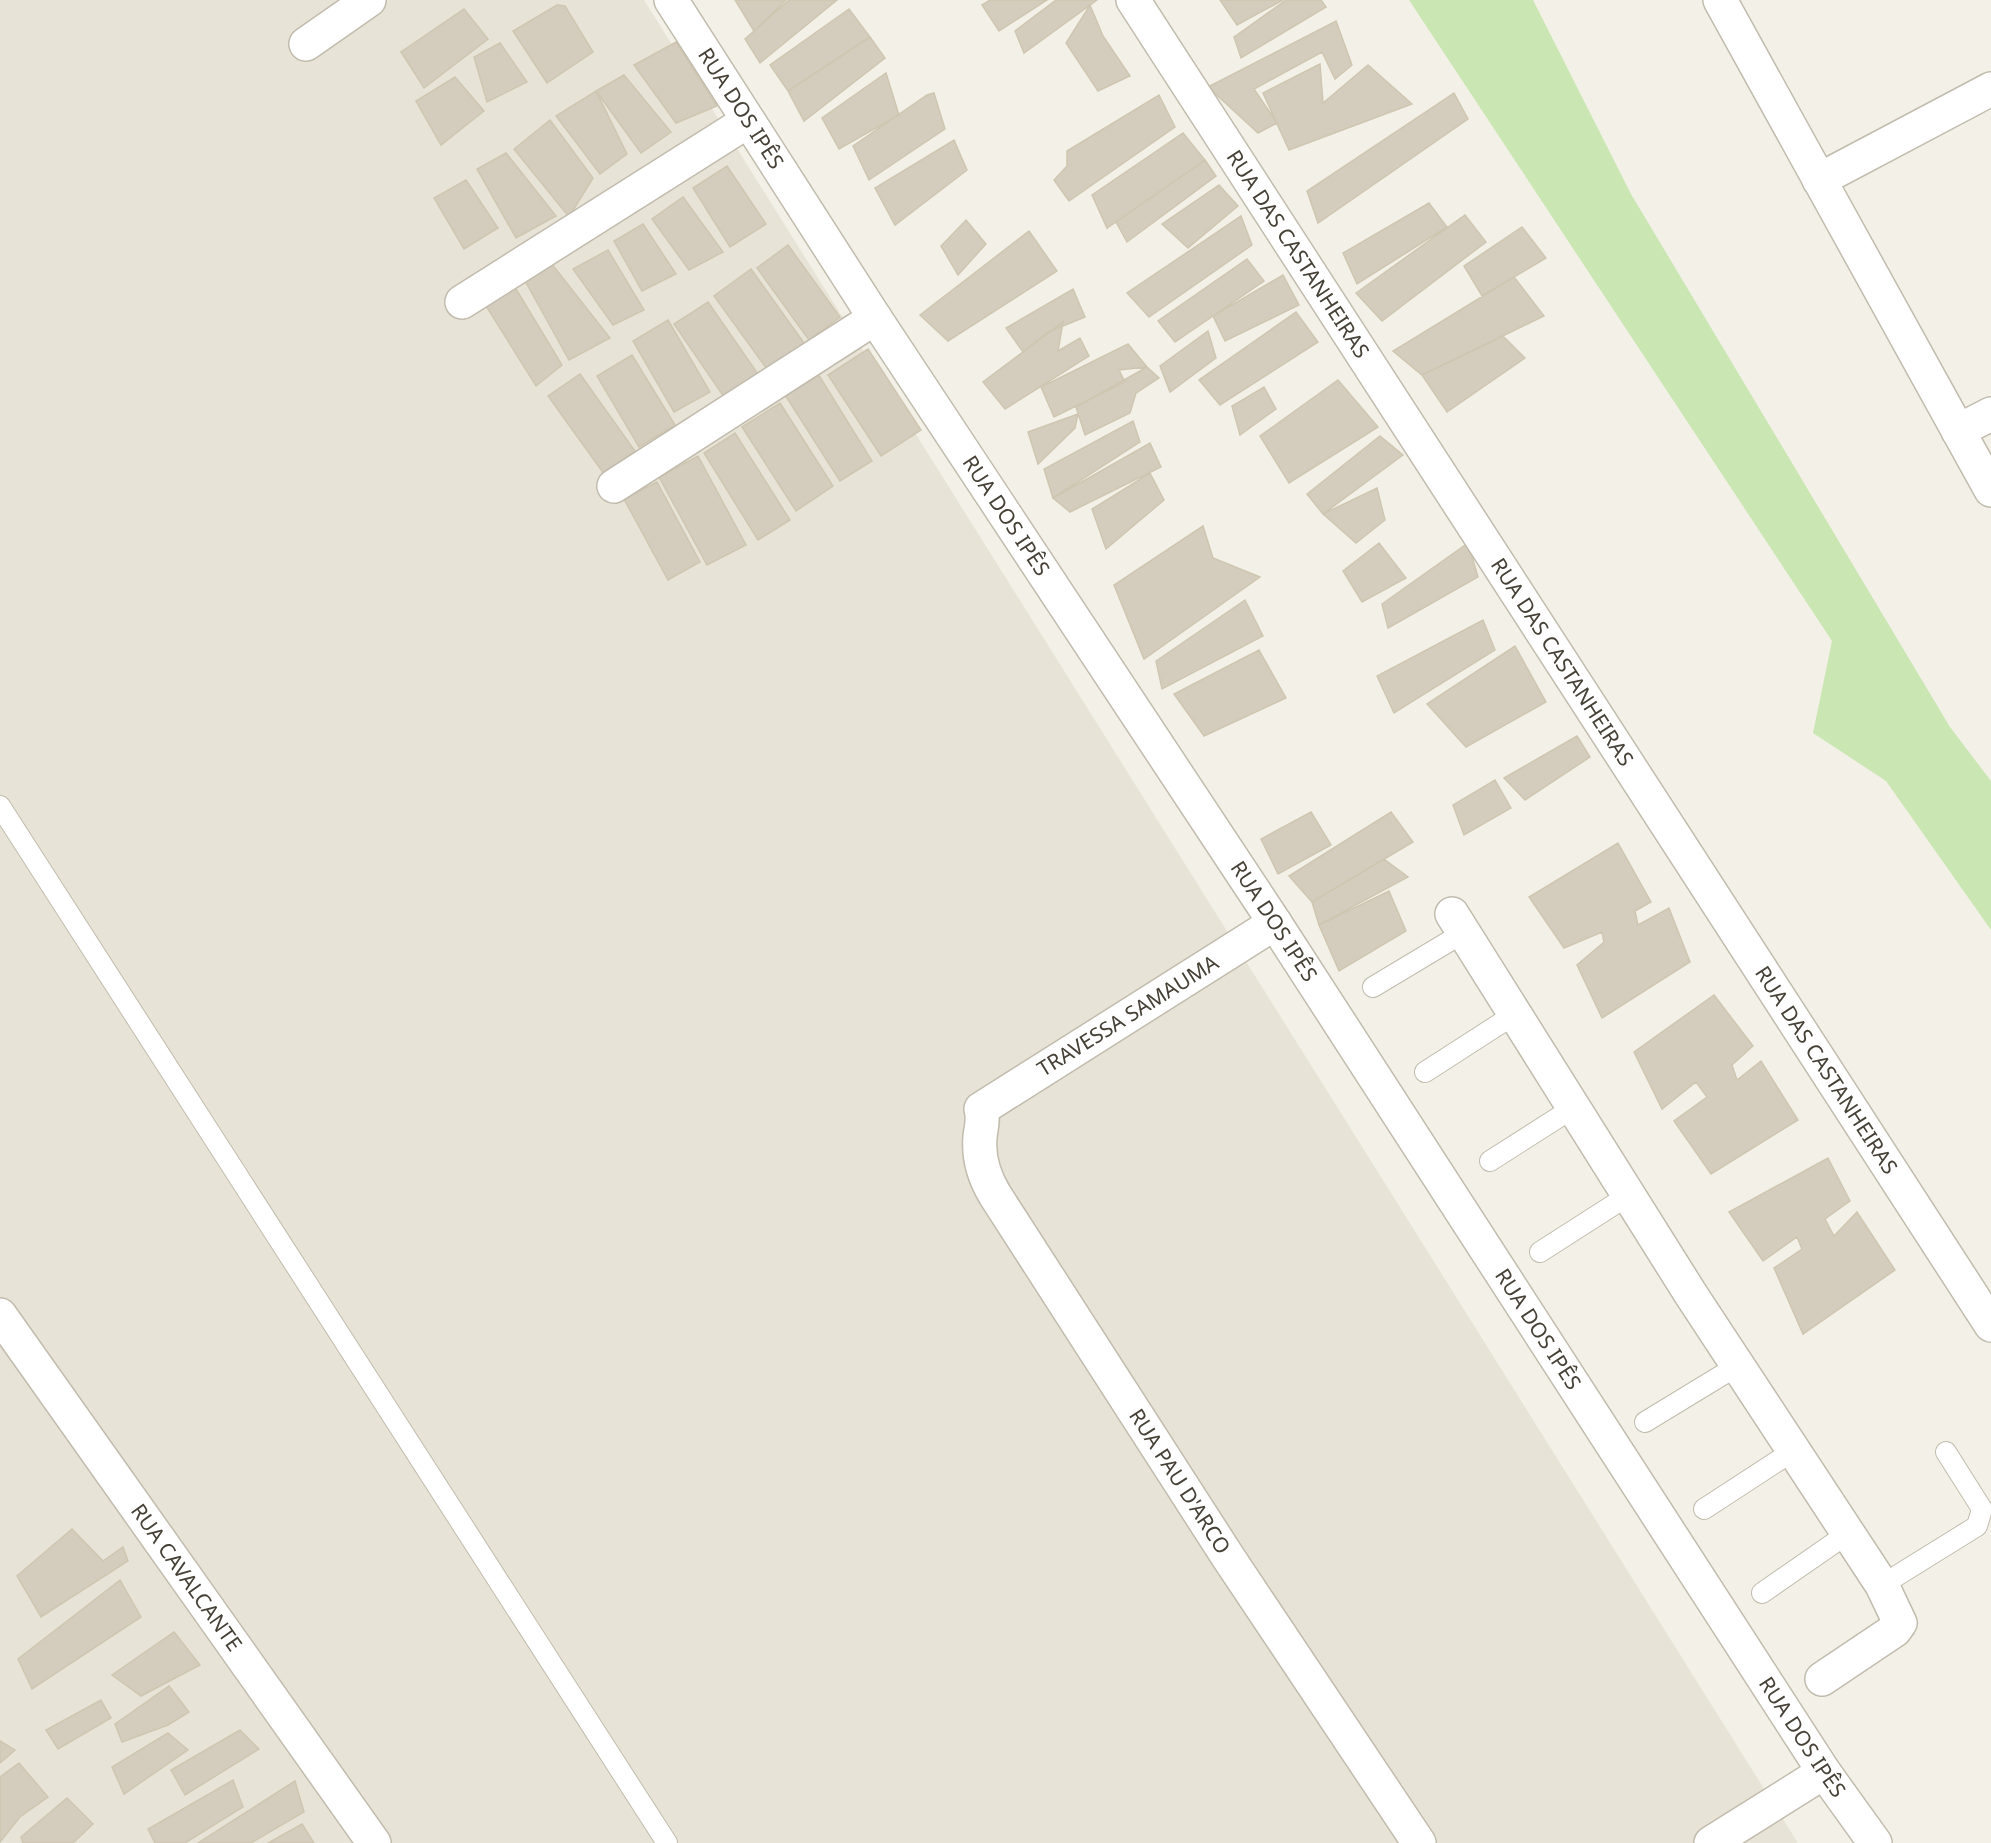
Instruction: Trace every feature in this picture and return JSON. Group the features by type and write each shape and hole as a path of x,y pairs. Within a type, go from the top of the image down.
{"street":[{"path":"306,44 369,0"},
{"name":"RUA DOS IPÊS","path":"671,0 874,318 1275,923 1824,1772 1875,1843"},
{"name":"RUA DAS CASTANHEIRAS","path":"1133,0 1991,1325"},
{"path":"1720,0 1991,490"},
{"path":"1819,180 1991,89"},
{"path":"462,302 748,122"},
{"path":"614,486 874,318"},
{"path":"1958,431 1991,414"},
{"name":"TRAVESSA SAMAUMA","path":"981,1109 1275,923"},
{"path":"1458,924 1737,1365 1882,1585 1900,1619 1898,1627 1822,1679"},
{"name":"RUA PAU D'ARCO","path":"981,1109 983,1117 980,1161 986,1181 1234,1566 1419,1843"},
{"name":"RUA CAVALCANTE","path":"0,1315 374,1843"},
{"path":"1711,1843 1824,1772"}],"lane":[{"path":"0,806 667,1843"},
{"path":"1373,987 1458,924"},
{"path":"1425,1072 1515,1014"},
{"path":"1490,1161 1574,1108"},
{"path":"1540,1252 1629,1195"},
{"path":"1645,1422 1737,1365"},
{"path":"1704,1509 1793,1451"},
{"path":"1882,1585 1977,1526 1982,1509 1946,1452"},
{"path":"1762,1593 1847,1534"}],"shaded area":[{"path":"0,0 644,0 1798,1843 0,1843"}],"green space":[{"path":"1409,0 1533,0 1631,194 1950,727 1991,781 1991,930 1886,781 1813,733 1832,641"}],"building":[{"path":"735,0 786,0 754,31"},
{"path":"789,0 837,0 760,63 745,39"},
{"path":"990,0 1047,0 999,31 982,5"},
{"path":"1056,0 1097,0 1024,53 1015,31"},
{"path":"1220,0 1283,0 1237,25"},
{"path":"1286,0 1321,0 1326,7 1241,58 1234,37"},
{"path":"557,5 565,6 593,52 547,83 513,31"},
{"path":"1090,5 1103,36 1130,76 1098,91 1066,43"},
{"path":"464,9 488,39 424,88 401,52"},
{"path":"849,9 870,37 788,91 770,65"},
{"path":"1336,21 1352,65 1335,79 1322,52 1254,89 1277,123 1258,133 1208,87"},
{"path":"870,37 885,58 804,121 788,91"},
{"path":"676,42 717,106 676,123 634,65"},
{"path":"500,43 527,82 487,102 474,57"},
{"path":"1320,64 1323,103 1368,65 1412,104 1289,150 1263,93"},
{"path":"886,73 899,115 839,149 822,118"},
{"path":"624,75 671,132 641,153 596,91"},
{"path":"455,77 484,111 441,145 416,101"},
{"path":"596,91 627,154 600,174 556,116"},
{"path":"934,93 945,129 869,180 853,146 927,95"},
{"path":"1454,93 1468,119 1318,223 1307,191"},
{"path":"1159,95 1175,127 1069,201 1054,180 1067,166 1067,151"},
{"path":"550,120 593,178 569,217 514,149"},
{"path":"1183,133 1205,160 1107,228 1092,195"},
{"path":"954,140 967,170 895,225 875,188"},
{"path":"506,153 556,216 516,238 477,169"},
{"path":"1205,160 1216,176 1127,242 1116,222"},
{"path":"727,166 766,224 730,247 693,188"},
{"path":"466,180 498,228 464,249 434,198"},
{"path":"1219,185 1238,206 1188,248 1162,224"},
{"path":"683,197 723,252 689,270 652,219"},
{"path":"1429,203 1447,227 1357,284 1343,253"},
{"path":"1465,215 1486,242 1382,321 1356,293"},
{"path":"1241,216 1252,245 1149,317 1127,293"},
{"path":"966,220 986,244 958,275 941,246"},
{"path":"643,224 676,274 642,291 614,241"},
{"path":"1522,227 1546,258 1482,296 1464,266"},
{"path":"1029,231 1057,271 948,341 920,315"},
{"path":"788,245 840,317 809,340 757,268"},
{"path":"608,250 644,310 613,325 573,269"},
{"path":"1247,259 1264,281 1175,342 1158,321"},
{"path":"551,263 610,338 569,360 524,279"},
{"path":"751,269 804,343 767,369 714,296"},
{"path":"1283,275 1299,305 1225,341 1213,316"},
{"path":"1514,277 1544,316 1422,375 1393,351"},
{"path":"513,284 562,365 536,386 483,301"},
{"path":"1073,289 1085,317 1048,332 1023,352 1006,328"},
{"path":"708,302 758,374 724,397 674,324"},
{"path":"1296,312 1318,342 1220,405 1199,380"},
{"path":"668,320 710,392 674,412 633,341"},
{"path":"1063,322 1058,351 1080,338 1089,356 1005,409 983,382"},
{"path":"1208,331 1216,358 1170,392 1160,366"},
{"path":"1503,336 1525,358 1447,412 1422,375"},
{"path":"1128,344 1147,367 1119,370 1125,382 1054,417 1041,387"},
{"path":"868,349 921,430 881,456 828,375"},
{"path":"632,355 675,425 639,447 597,376"},
{"path":"1147,367 1159,378 1136,393 1130,413 1085,435 1076,407"},
{"path":"580,374 635,451 604,474 548,396"},
{"path":"818,374 872,461 840,481 785,395"},
{"path":"1338,380 1378,427 1289,483 1260,436"},
{"path":"1264,387 1276,409 1240,435 1232,406"},
{"path":"780,403 833,486 796,511 742,427"},
{"path":"1078,414 1075,428 1038,464 1028,432"},
{"path":"1133,421 1140,442 1053,498 1044,469"},
{"path":"735,433 790,520 758,540 704,453"},
{"path":"1380,436 1403,455 1323,514 1307,494"},
{"path":"1150,443 1161,467 1070,512 1053,498"},
{"path":"698,456 746,545 707,565 659,477"},
{"path":"1150,473 1164,500 1106,549 1092,509"},
{"path":"657,482 700,562 668,580 624,499"},
{"path":"1377,488 1385,520 1356,543 1323,514"},
{"path":"1203,526 1213,558 1260,577 1144,659 1114,585"},
{"path":"1379,543 1406,578 1362,602 1343,571"},
{"path":"1468,543 1478,577 1388,628 1382,604"},
{"path":"1245,600 1263,636 1162,689 1156,661"},
{"path":"1483,620 1495,650 1394,713 1377,676"},
{"path":"1515,646 1546,702 1466,747 1427,704"},
{"path":"1259,650 1286,698 1204,736 1174,694"},
{"path":"1577,736 1590,757 1525,800 1504,778"},
{"path":"1495,780 1511,808 1464,835 1453,805"},
{"path":"1311,812 1331,845 1278,874 1261,839"},
{"path":"1391,812 1413,842 1312,902 1289,876"},
{"path":"1618,843 1651,902 1635,911 1638,925 1669,908 1690,962 1602,1018 1577,965 1604,942 1602,932 1564,948 1529,897"},
{"path":"1384,859 1408,877 1319,925 1312,902"},
{"path":"1389,891 1406,931 1339,971 1319,925"},
{"path":"1714,995 1753,1046 1732,1065 1737,1080 1761,1061 1798,1120 1711,1174 1674,1121 1707,1097 1696,1082 1662,1109 1634,1052"},
{"path":"1828,1158 1850,1201 1825,1219 1834,1236 1857,1212 1895,1270 1803,1334 1774,1268 1802,1249 1797,1237 1763,1261 1729,1212"},
{"path":"72,1529 103,1561 123,1547 128,1561 41,1617 17,1576"},
{"path":"120,1580 141,1617 32,1689 18,1659"},
{"path":"174,1632 200,1665 141,1696 112,1675"},
{"path":"169,1686 189,1712 168,1725 122,1742 115,1724"},
{"path":"101,1700 111,1718 58,1749 46,1730"},
{"path":"240,1730 259,1749 185,1795 171,1770"},
{"path":"168,1733 188,1750 124,1794 112,1767"},
{"path":"0,1741 15,1750 0,1763"},
{"path":"19,1763 48,1797 20,1817 0,1842 0,1777"},
{"path":"233,1780 243,1807 185,1843 155,1843 148,1829"},
{"path":"295,1781 304,1812 251,1843 198,1843"},
{"path":"67,1798 93,1824 73,1843 23,1843 21,1837"},
{"path":"302,1824 314,1843 268,1843"}]}
